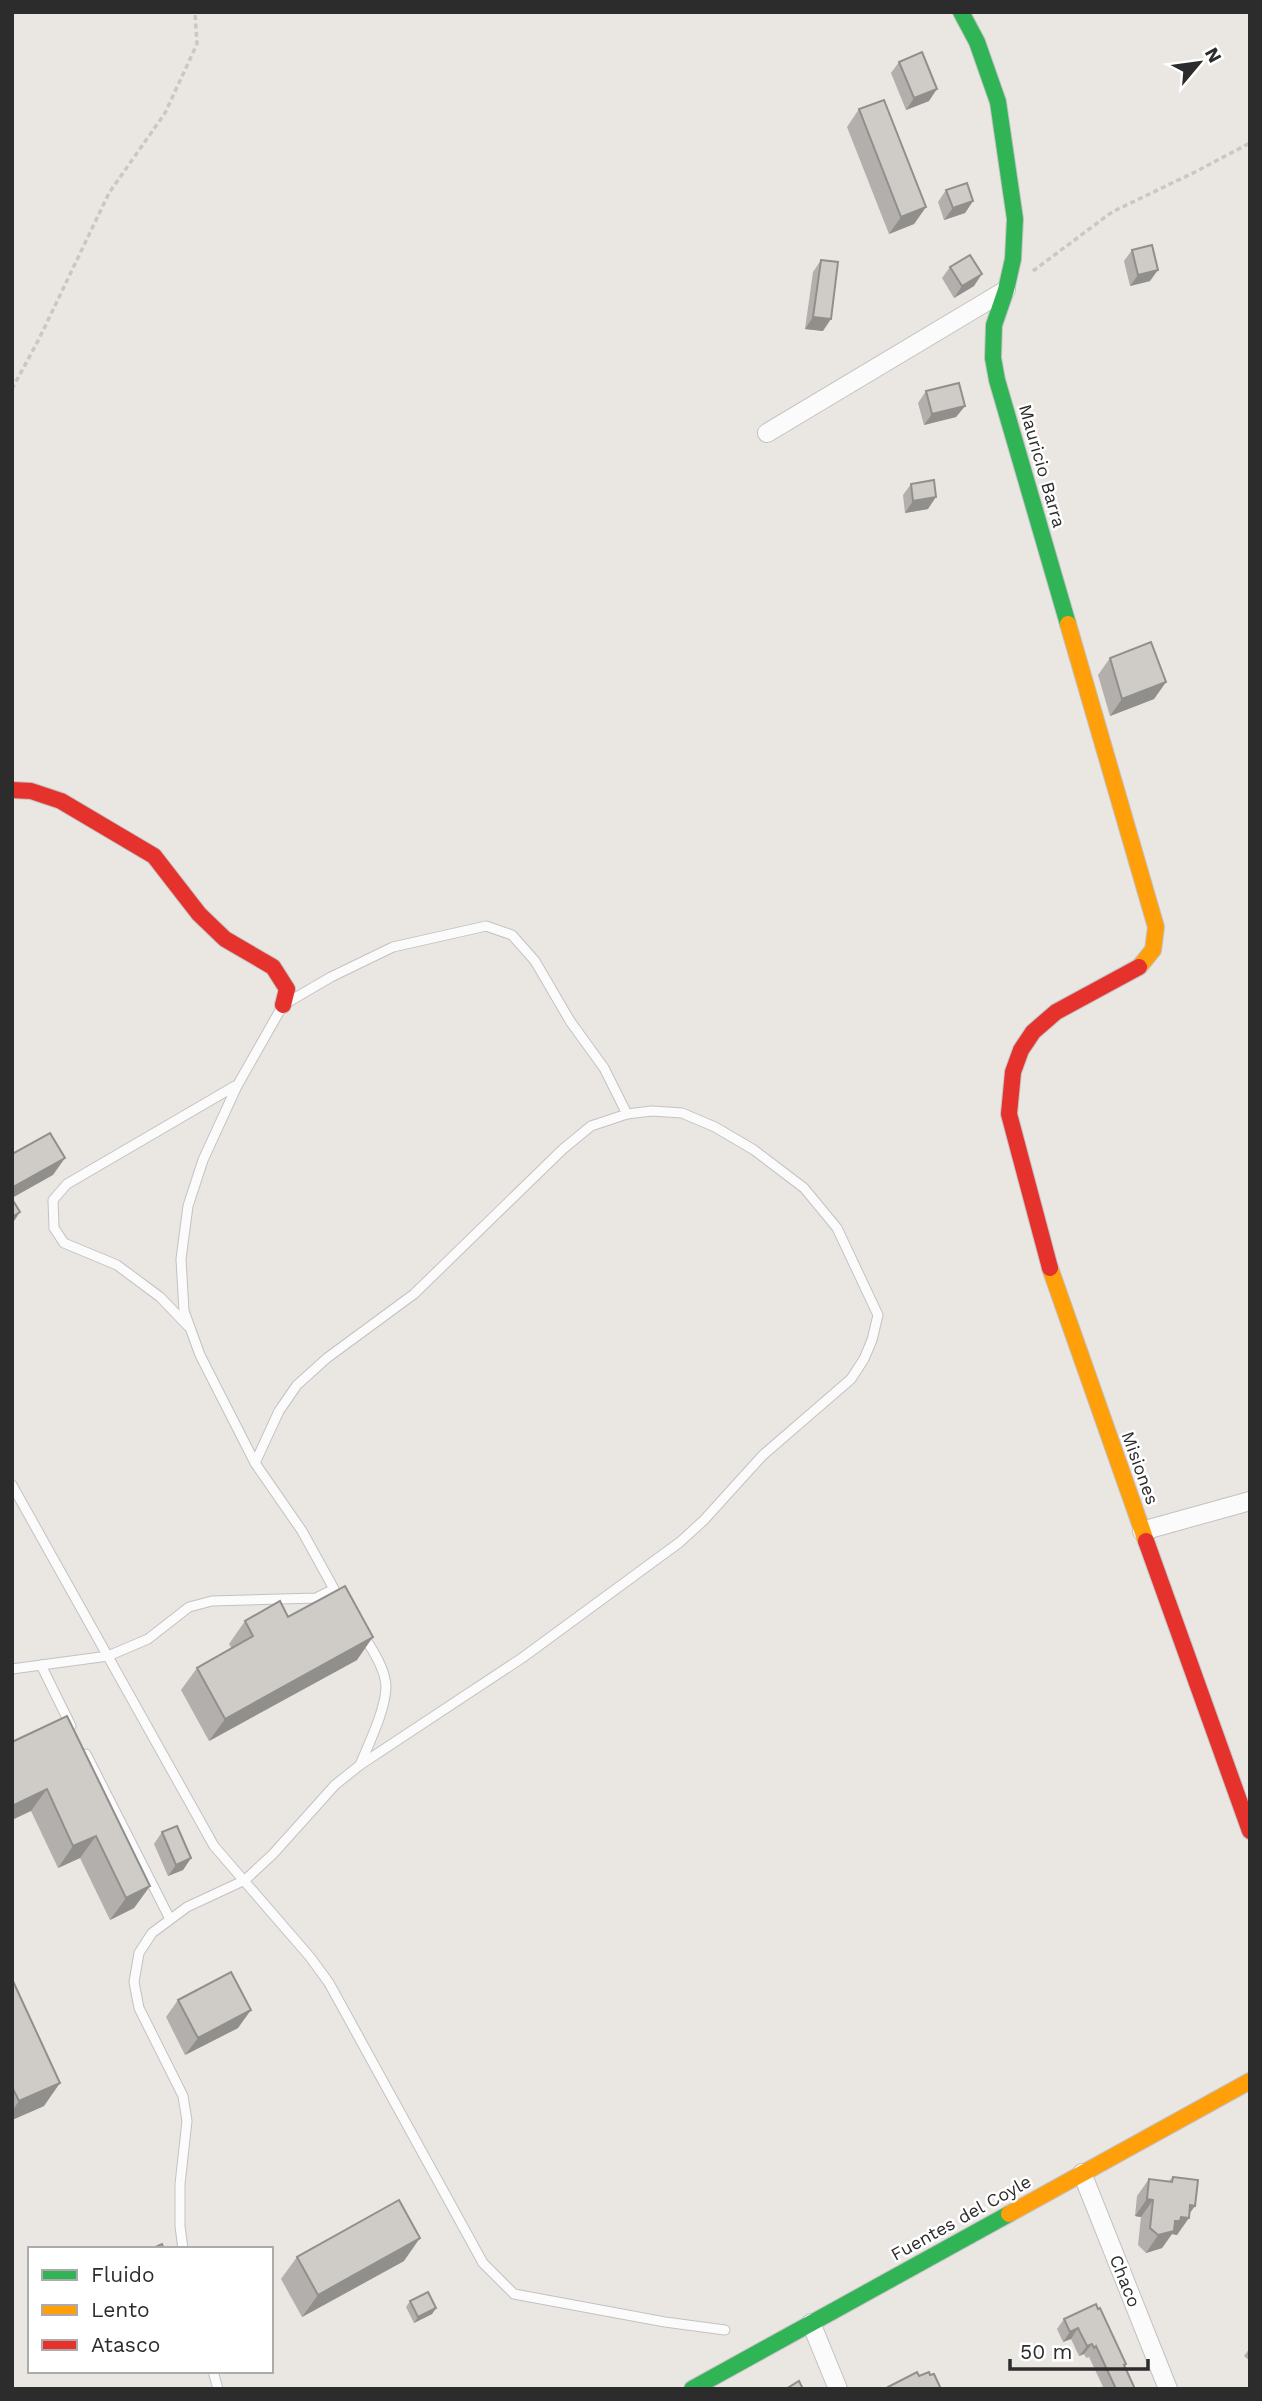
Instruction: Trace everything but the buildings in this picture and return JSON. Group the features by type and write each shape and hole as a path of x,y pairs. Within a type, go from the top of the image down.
{"street":[{"name":"Mauricio Barra","path":"961,12 977,42 998,102 1015,219 1013,259 994,325 993,358 997,380 1156,927 1153,950 1139,967 1056,1012 1033,1032 1021,1050 1013,1072 1009,1114"},
{"path":"767,433 1006,290"},
{"path":"12,790 31,792 61,801 154,856 199,914 225,939 273,967 287,989 283,1005"},
{"name":"Misiones","path":"1009,1114 1053,1281 1250,1831"},
{"path":"1142,1531 1250,1501"},
{"name":"Fuentes del Coyle","path":"692,2389 1250,2081"},
{"name":"Chaco","path":"1082,2173 1168,2389"},
{"path":"811,2323 838,2389"}],"lane":[{"path":"341,1601 302,1531 256,1463 200,1355 184,1311 181,1259 188,1206 203,1160 237,1086 283,1005 331,977 393,947 486,926 512,935 535,961 570,1021 604,1068 627,1114"},
{"path":"190,1328 160,1297 117,1265 64,1243 54,1228 54,1200 67,1184 237,1086"},
{"path":"183,2247 180,2184 187,2121 183,2096 139,2008 134,1982 139,1953 152,1933 187,1907 245,1881 335,1785 360,1765 522,1658 680,1542 704,1520 763,1455 850,1379 864,1359 878,1315 838,1228 804,1188 754,1150 715,1127 682,1113 652,1111 627,1114 591,1126 572,1141 414,1294 327,1358 298,1385 279,1411 256,1463"},
{"path":"12,1485 214,1846 310,1957 329,1983 483,2263 514,2294 725,2330"},
{"path":"12,1668 108,1656 148,1639 189,1608 212,1601 316,1598 334,1589"},
{"path":"356,1624 377,1658 386,1685 380,1712 360,1765"},
{"path":"41,1665 78,1738"},
{"path":"84,1750 170,1919"}],"path":[{"path":"12,389 109,193 165,113 197,44 195,12"},
{"path":"1006,290 1112,212 1195,173 1250,142"}],"traffic: fast":[{"path":"961,12 977,42 998,102 1015,219 1013,259 994,325 993,358 997,380 1068,624"},
{"path":"692,2389 1009,2214"}],"traffic: slow":[{"path":"1068,624 1156,927 1153,950 1139,967"},
{"path":"1050,1268 1146,1541"},
{"path":"1009,2214 1250,2081"}],"traffic: jam":[{"path":"12,790 31,791 61,801 154,856 199,914 225,939 273,967 287,989 283,1005"},
{"path":"1050,1268 1009,1114 1013,1072 1021,1050 1033,1032 1056,1012 1139,967"},
{"path":"1146,1541 1250,1831"}]}
